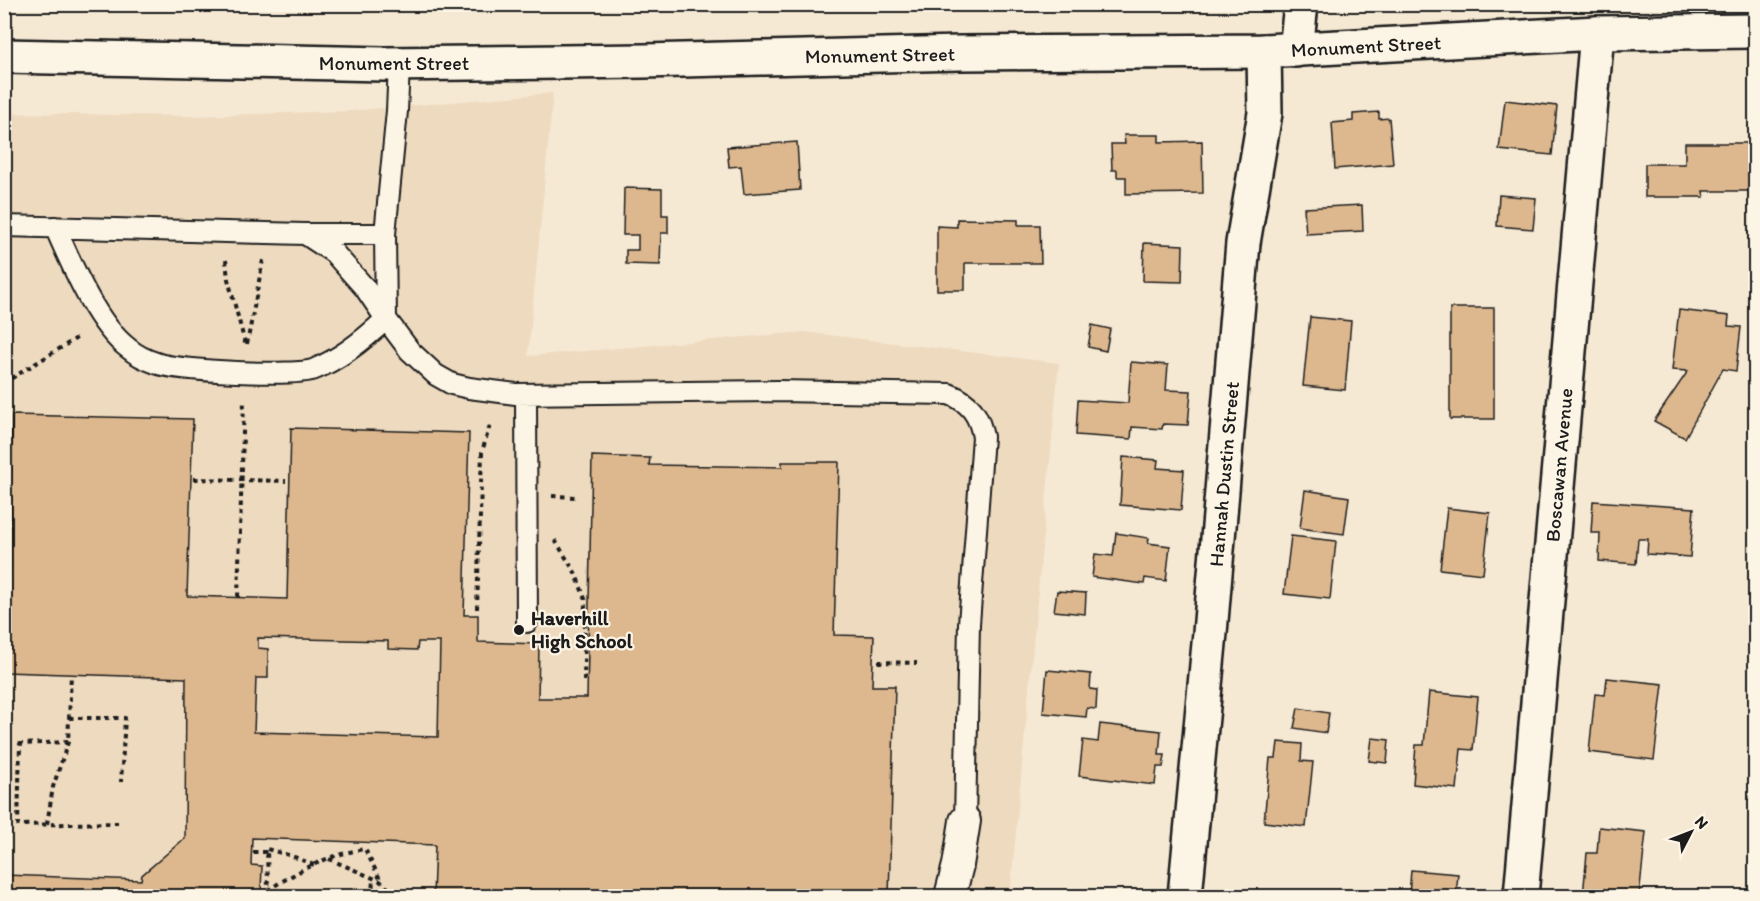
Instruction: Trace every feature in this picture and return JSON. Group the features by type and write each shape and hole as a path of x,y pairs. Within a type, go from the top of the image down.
{"street":[{"path":"1296,50 1301,4"},
{"name":"Monument Street","path":"4,56 99,60 399,64 644,61 960,53 1264,51 1597,33 1755,32"},
{"name":"Boscawan Avenue","path":"1521,897 1597,33"},
{"name":"Hannah Dustin Street","path":"1185,897 1243,243 1265,113 1264,51"},
{"path":"950,897 965,821"}],"lane":[{"path":"386,319 385,234 397,111 399,64"},
{"path":"4,226 385,234"},
{"path":"55,227 79,279 104,321 128,348 157,363 197,370 313,370 344,354 386,319"},
{"path":"305,234 334,253 365,288 410,351 436,375 452,384 526,394 778,391 949,394 960,398 980,420 983,436 969,624 965,821"},
{"path":"526,394 526,622"}],"path":[{"path":"226,260 230,289 246,348 262,260"},
{"path":"4,383 87,331"},
{"path":"238,597 244,396"},
{"path":"477,609 482,452 490,425"},
{"path":"194,479 286,481"},
{"path":"552,506 551,496 577,497"},
{"path":"551,535 576,574 585,599 587,628 585,685"},
{"path":"878,662 917,663"},
{"path":"47,824 53,787 68,742 71,674"},
{"path":"69,718 125,718 121,782"},
{"path":"68,742 20,744 18,825 118,823"},
{"path":"254,852 267,852 267,849 272,849 314,865"},
{"path":"253,896 268,890 296,872 329,858 365,849 382,883"},
{"path":"267,852 268,890"},
{"path":"329,858 372,877 397,897"},
{"path":"372,877 372,897"}],"shaded area":[{"name":"Haverhill High School","path":"553,93 528,356 804,332 1059,363 1010,896 5,896 5,113 192,116 348,111"}],"building":[{"path":"1505,100 1557,106 1552,155 1499,150"},
{"path":"1379,112 1379,119 1389,118 1393,164 1335,169 1332,123 1353,121 1353,114"},
{"path":"1124,135 1159,135 1159,142 1202,141 1203,193 1126,194 1126,177 1117,177 1117,170 1112,170 1111,144 1125,144"},
{"path":"797,142 800,190 744,194 741,166 729,167 727,147"},
{"path":"1685,143 1756,143 1756,191 1703,191 1704,197 1645,197 1645,164 1685,164"},
{"path":"624,188 662,189 662,215 668,215 668,233 661,233 660,265 626,264 626,250 638,250 638,235 623,235"},
{"path":"1499,195 1536,198 1533,229 1497,226"},
{"path":"1362,205 1363,231 1306,234 1304,208"},
{"path":"957,219 1018,220 1018,225 1040,225 1041,263 965,263 965,290 937,290 937,226 957,227"},
{"path":"1144,243 1183,245 1182,282 1143,281"},
{"path":"1450,308 1494,308 1494,419 1450,419"},
{"path":"1679,310 1729,316 1728,326 1741,327 1736,371 1723,369 1685,438 1654,421 1688,371 1672,370"},
{"path":"1310,317 1351,321 1345,390 1303,386"},
{"path":"1092,325 1110,329 1106,351 1088,347"},
{"path":"1131,362 1168,365 1166,390 1191,391 1188,425 1163,424 1162,429 1132,427 1131,439 1076,435 1078,400 1128,403"},
{"name":"Haverhill High School","path":"12,415 193,419 187,596 287,599 291,428 469,433 464,615 478,615 478,642 539,644 538,698 587,698 592,456 650,458 649,465 782,467 782,462 839,462 834,635 874,636 872,686 895,686 889,896 433,896 435,845 252,838 251,865 262,866 261,891 250,891 250,896 4,896 4,875 141,880 142,875 185,838 186,678 4,672 4,590 10,590","holes":["258,638 388,641 388,649 417,650 418,642 440,642 438,737 254,732 256,678 268,678 268,649 258,648"]},
{"path":"1123,457 1158,460 1157,468 1184,470 1181,510 1120,505"},
{"path":"1305,490 1349,497 1344,534 1300,528"},
{"path":"1593,501 1694,508 1690,557 1647,554 1648,539 1638,539 1636,564 1599,561 1600,533 1591,533"},
{"path":"1447,508 1490,513 1483,574 1440,569"},
{"path":"1116,533 1149,538 1148,543 1170,546 1166,581 1145,578 1144,584 1092,577 1095,554 1113,556"},
{"path":"1291,536 1336,541 1330,599 1284,594"},
{"path":"1057,591 1086,593 1085,614 1054,611"},
{"path":"1047,670 1091,674 1090,689 1097,690 1096,709 1087,708 1086,717 1043,713"},
{"path":"1607,678 1663,684 1654,760 1589,752 1595,694 1605,695"},
{"path":"1429,692 1478,697 1473,750 1461,749 1457,789 1413,784 1416,745 1424,745"},
{"path":"1298,708 1329,713 1326,733 1294,728"},
{"path":"1100,724 1161,731 1159,755 1165,755 1163,767 1157,767 1155,785 1079,776 1083,740 1098,742"},
{"path":"1372,738 1389,740 1387,763 1369,761"},
{"path":"1278,742 1302,744 1301,761 1313,762 1306,827 1264,822 1270,758 1276,758"},
{"path":"1599,827 1646,832 1639,896 1583,896 1587,853 1597,853"},
{"path":"1411,870 1458,874 1456,896 1409,896"}],"place":[{"name":"Haverhill High School","path":"519,630"}]}
